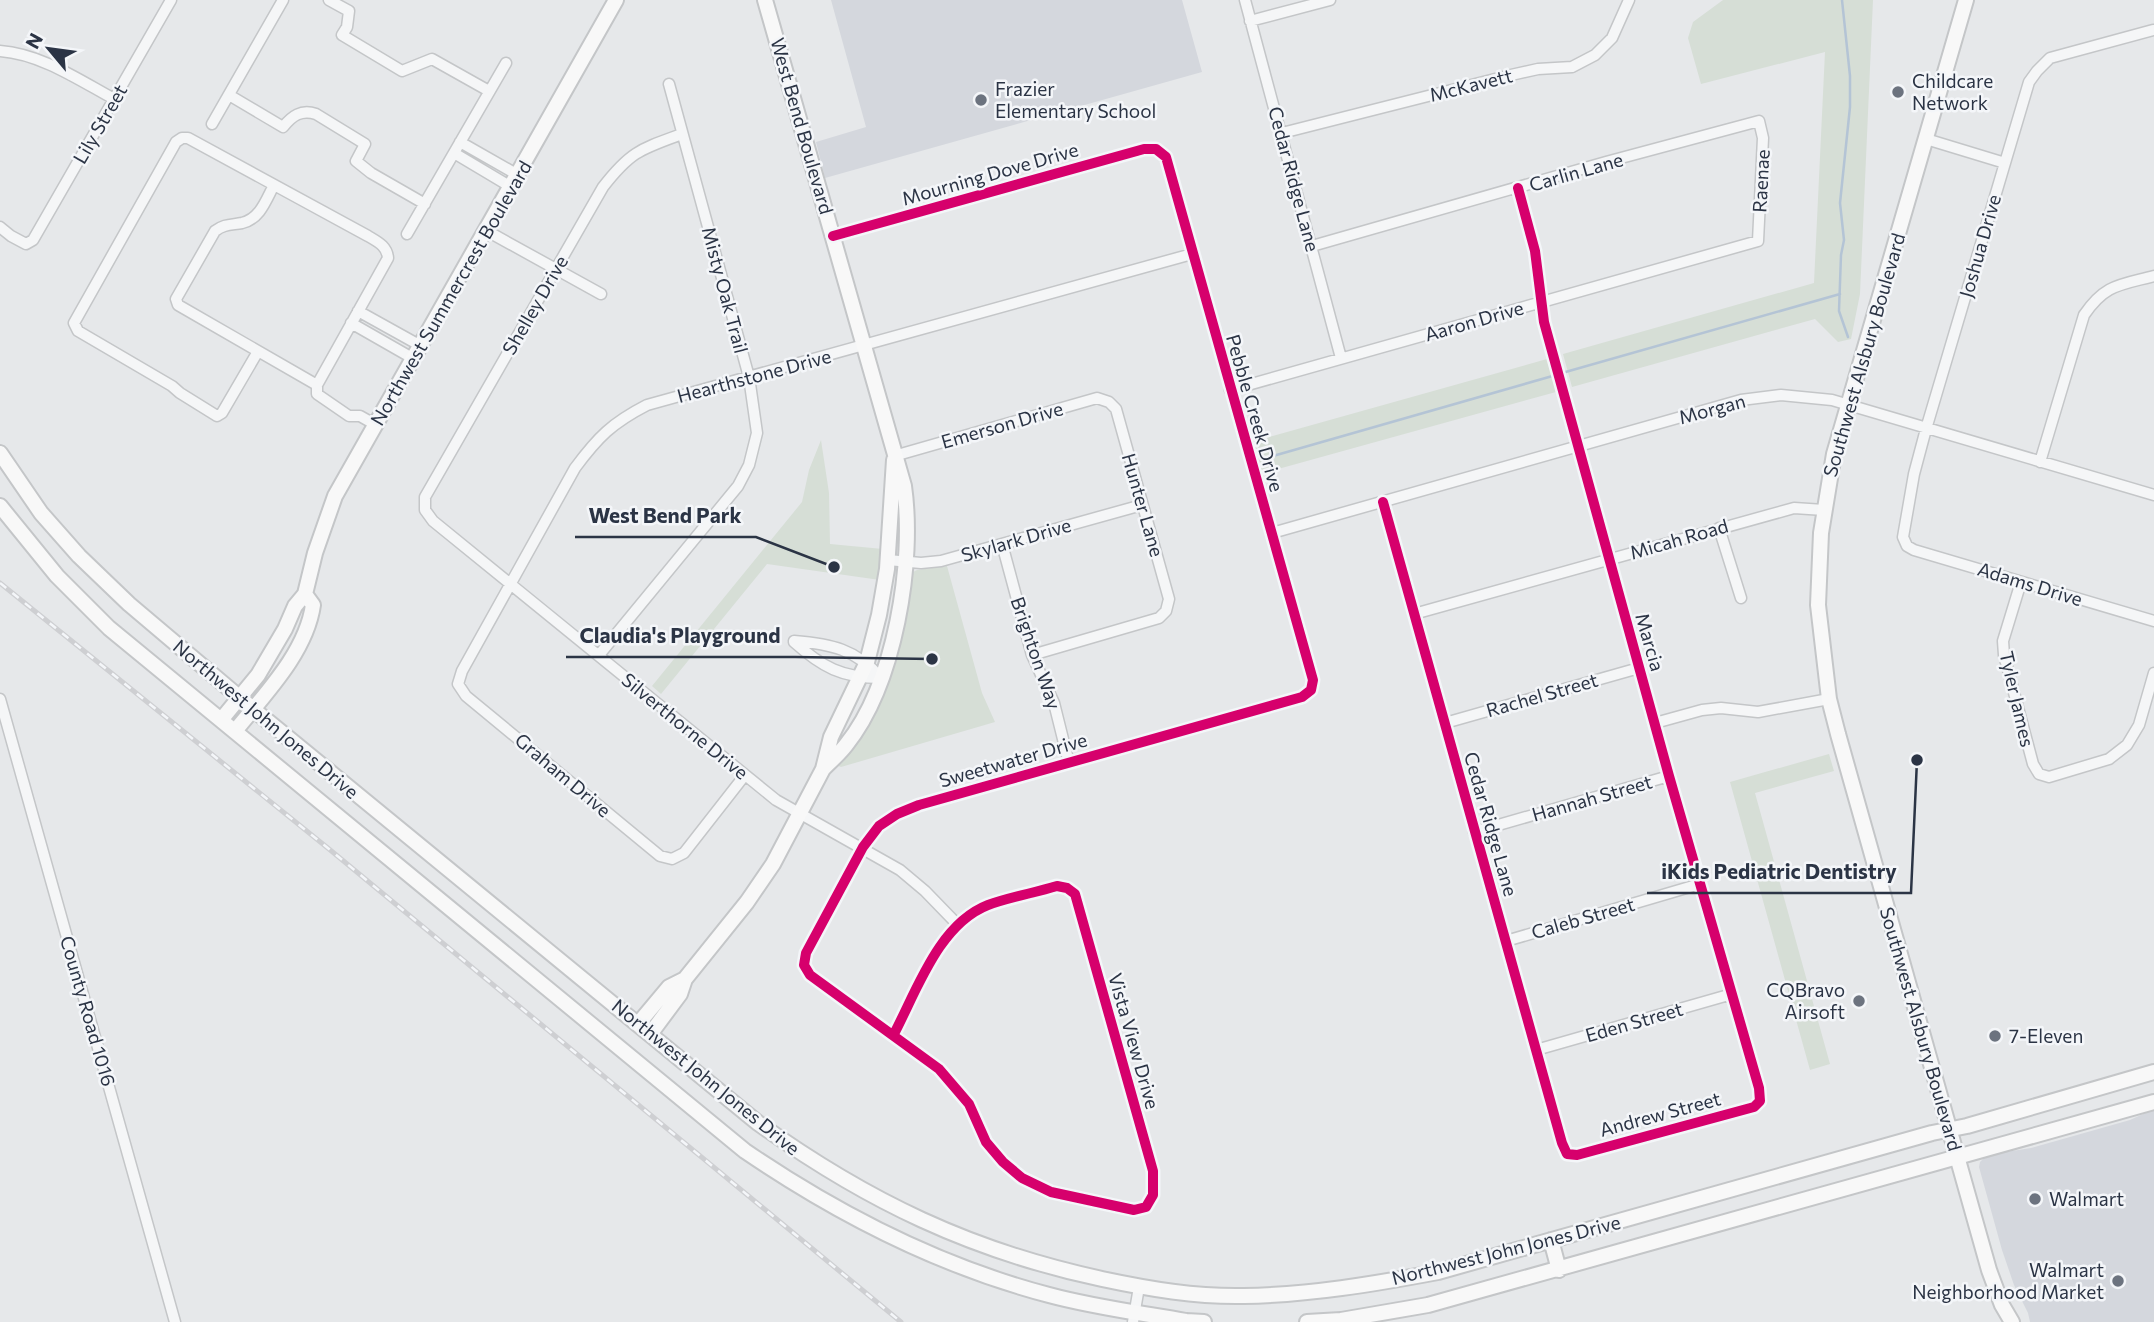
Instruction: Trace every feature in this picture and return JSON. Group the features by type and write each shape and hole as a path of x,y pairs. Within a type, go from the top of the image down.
{"main road":[{"name":"Northwest Summercrest Boulevard","path":"221,720 258,675 295,606 305,594 315,552 335,496 616,0"},
{"name":"West Bend Boulevard","path":"765,0 906,500 906,562 899,618 881,678 847,744 823,769"},
{"name":"Southwest Alsbury Boulevard","path":"1966,0 1833,454 1824,510 1818,605 1829,699 1848,774 1989,1270 2012,1322"},
{"name":"Northwest John Jones Drive","path":"0,453 41,513 79,556 129,604 239,698 758,1123 809,1159 873,1197 928,1224 984,1247 1056,1269 1139,1287 1188,1294 1244,1296 1325,1290 1438,1272 2154,1072"},
{"name":"West Bend Boulevard","path":"651,1034 680,995 685,979 747,902 773,864 823,769 831,737 867,662 879,615 888,560 890,485 894,456"},
{"name":"Northwest John Jones Drive","path":"0,506 57,576 109,628 745,1151 795,1186 862,1224 974,1272 1134,1317 1204,1322"},
{"name":"Northwest Summercrest Boulevard","path":"234,731 285,667 306,631 313,605 305,594"},
{"name":"West Bend Boulevard","path":"638,1024 669,987 685,979"},
{"name":"Northwest John Jones Drive","path":"1307,1322 1342,1321 1428,1305 2154,1102"},
{"path":"1551,1240 1559,1270"}],"street":[{"name":"Lily Street","path":"0,227 26,244 33,240 171,0"},
{"path":"212,124 283,0"},
{"path":"329,0 349,11 347,26 342,36 402,71 432,59 489,91"},
{"name":"Cedar Ridge Lane","path":"1245,0 1341,359"},
{"path":"1251,21 1330,0"},
{"name":"McKavett","path":"1282,133 1511,75 1538,69 1572,67 1595,55 1612,38 1629,0"},
{"name":"Joshua Drive","path":"1907,546 1903,537 1914,474 2029,82 2050,58 2153,30"},
{"path":"0,51 9,51 54,66 114,99"},
{"path":"407,234 506,63"},
{"name":"Misty Oak Trail","path":"598,655 738,486 749,465 757,433 749,377 669,85"},
{"path":"229,95 283,127 300,113 307,111 316,114 365,144 356,161 371,173 425,204"},
{"name":"Carlin Lane","path":"1312,246 1759,121"},
{"name":"Raenae","path":"1758,241 1763,138 1759,121"},
{"name":"Shelley Drive","path":"425,510 425,497 603,187 621,164 640,149 682,134"},
{"path":"257,353 222,414 217,416 172,386 78,331 74,323 176,142 182,138 188,138 383,245 388,252 388,258 317,385 317,394 334,408 349,416 360,416 376,425"},
{"path":"1926,139 2005,163"},
{"path":"460,142 515,181"},
{"name":"Mourning Dove Drive","path":"833,236 1144,149 1156,149"},
{"name":"Pebble Creek Drive","path":"1156,149 1166,157 1313,680 1311,690"},
{"path":"453,153 515,181"},
{"path":"274,185 258,215 243,223 223,225 215,231 177,299 178,306 317,385"},
{"name":"Marcia","path":"1518,188 1535,251 1541,302 1554,360 1759,1088 1760,1101"},
{"path":"487,231 601,294"},
{"name":"Aaron Drive","path":"1230,390 1758,241"},
{"name":"Hearthstone Drive","path":"458,684 462,671 575,468 596,440 618,420 647,405 1192,254"},
{"path":"2040,462 2084,314 2096,296 2111,287 2154,276"},
{"path":"358,311 417,353"},
{"path":"351,323 417,353"},
{"name":"Morgan","path":"1272,533 1741,400 1781,394 1811,396 1847,405 2154,495"},
{"name":"Emerson Drive","path":"894,456 1097,398 1109,402"},
{"name":"Hunter Lane","path":"1032,655 1159,618 1166,611 1169,599 1116,409 1109,402"},
{"name":"Cedar Ridge Lane","path":"1383,502 1567,1154"},
{"name":"Skylark Drive","path":"888,560 941,561 1142,505"},
{"name":"Micah Road","path":"1414,614 1794,508 1824,510"},
{"name":"Silverthorne Drive","path":"425,510 433,521 776,800 900,870 957,924"},
{"path":"1719,528 1741,598"},
{"name":"Brighton Way","path":"1002,544 1032,655 1054,703 1069,763"},
{"name":"Adams Drive","path":"1907,546 2154,621"},
{"name":"Tyler James","path":"2021,582 2003,640 2004,655 2033,764 2039,774 2049,776 2109,759 2127,745 2139,725 2154,673"},
{"path":"794,641 825,644 867,662 881,678 845,675 817,662 794,641"},
{"name":"Rachel Street","path":"1445,723 1639,668"},
{"name":"Graham Drive","path":"458,684 467,696 660,856 672,859 684,853 746,775"},
{"name":"Sweetwater Drive","path":"894,1034 810,975 804,965 806,953 863,847 879,826 897,814 919,805 1302,697 1311,690"},
{"name":"County Road 1016","path":"0,699 175,1322"},
{"path":"1655,723 1702,710 1721,708 1758,712 1829,699"},
{"name":"Hannah Street","path":"1474,832 1669,776"},
{"name":"Caleb Street","path":"1506,941 1700,884"},
{"name":"Vista View Drive","path":"894,1034 939,1069 955,1086 969,1104 986,1142 1003,1162 1022,1178 1051,1192 1134,1210 1146,1207 1153,1195 1153,1171 1074,894 1067,888 1057,886 987,906 957,924"},
{"path":"894,1034 940,947 957,924"},
{"name":"Eden Street","path":"1536,1050 1732,994"},
{"name":"Andrew Street","path":"1567,1154 1577,1156 1754,1107 1760,1101"},
{"path":"1134,1317 1139,1287"}],"shaded area":[{"name":"Frazier Elementary School","path":"831,0 1182,0 1202,72 825,178 816,142 866,127"},
{"path":"1723,0 1873,0 1860,294 1851,339 1838,342 1815,319 1572,387 1563,354 1814,283 1825,52 1701,84 1688,38 1693,22"},
{"path":"1547,359 1556,392 1260,474 1251,442"},
{"path":"821,440 829,493 830,544 883,549 880,580 767,564 661,694 652,686 802,502 809,470"},
{"path":"947,566 982,693 995,722 841,767 836,765 854,741 911,573"},
{"path":"1829,754 1834,771 1755,793 1830,1064 1810,1070 1730,782"},
{"path":"2154,1109 2154,1322 2030,1322 2002,1250 1979,1167 1980,1162 1987,1155 2031,1148 2130,1120"}],"waterway":[{"path":"1842,0 1850,76 1850,107 1840,203 1844,240 1839,311 1848,337"},
{"path":"1562,373 1840,294"},
{"path":"1273,456 1556,375"}],"railway":[{"path":"0,583 329,849 901,1322"}],"cycle path":[{"path":"833,236 1144,149 1156,149 1166,157 1313,680 1311,690 1302,697 919,805 897,814 879,826 863,847 806,953 804,965 810,975 939,1069 969,1104 986,1142 1003,1162 1022,1178 1051,1192 1134,1210 1146,1207 1153,1195 1153,1171 1075,894 1067,888 1057,886 1005,900 971,914 956,927 931,960 894,1034"},
{"path":"1383,502 1567,1154 1577,1155 1754,1107 1760,1101 1759,1088 1669,776 1544,322 1535,251 1518,188"}],"place":[{"name":"Childcare Network","path":"1898,92"},
{"name":"Frazier Elementary School","path":"981,100"},
{"name":"West Bend Park","path":"834,567"},
{"name":"Claudia's Playground","path":"932,659"},
{"name":"iKids Pediatric Dentistry","path":"1917,760"},
{"name":"CQBravo Airsoft","path":"1859,1001"},
{"name":"7-Eleven","path":"1995,1036"},
{"name":"Walmart","path":"2035,1199"},
{"name":"Walmart Neighborhood Market","path":"2118,1281"}]}
